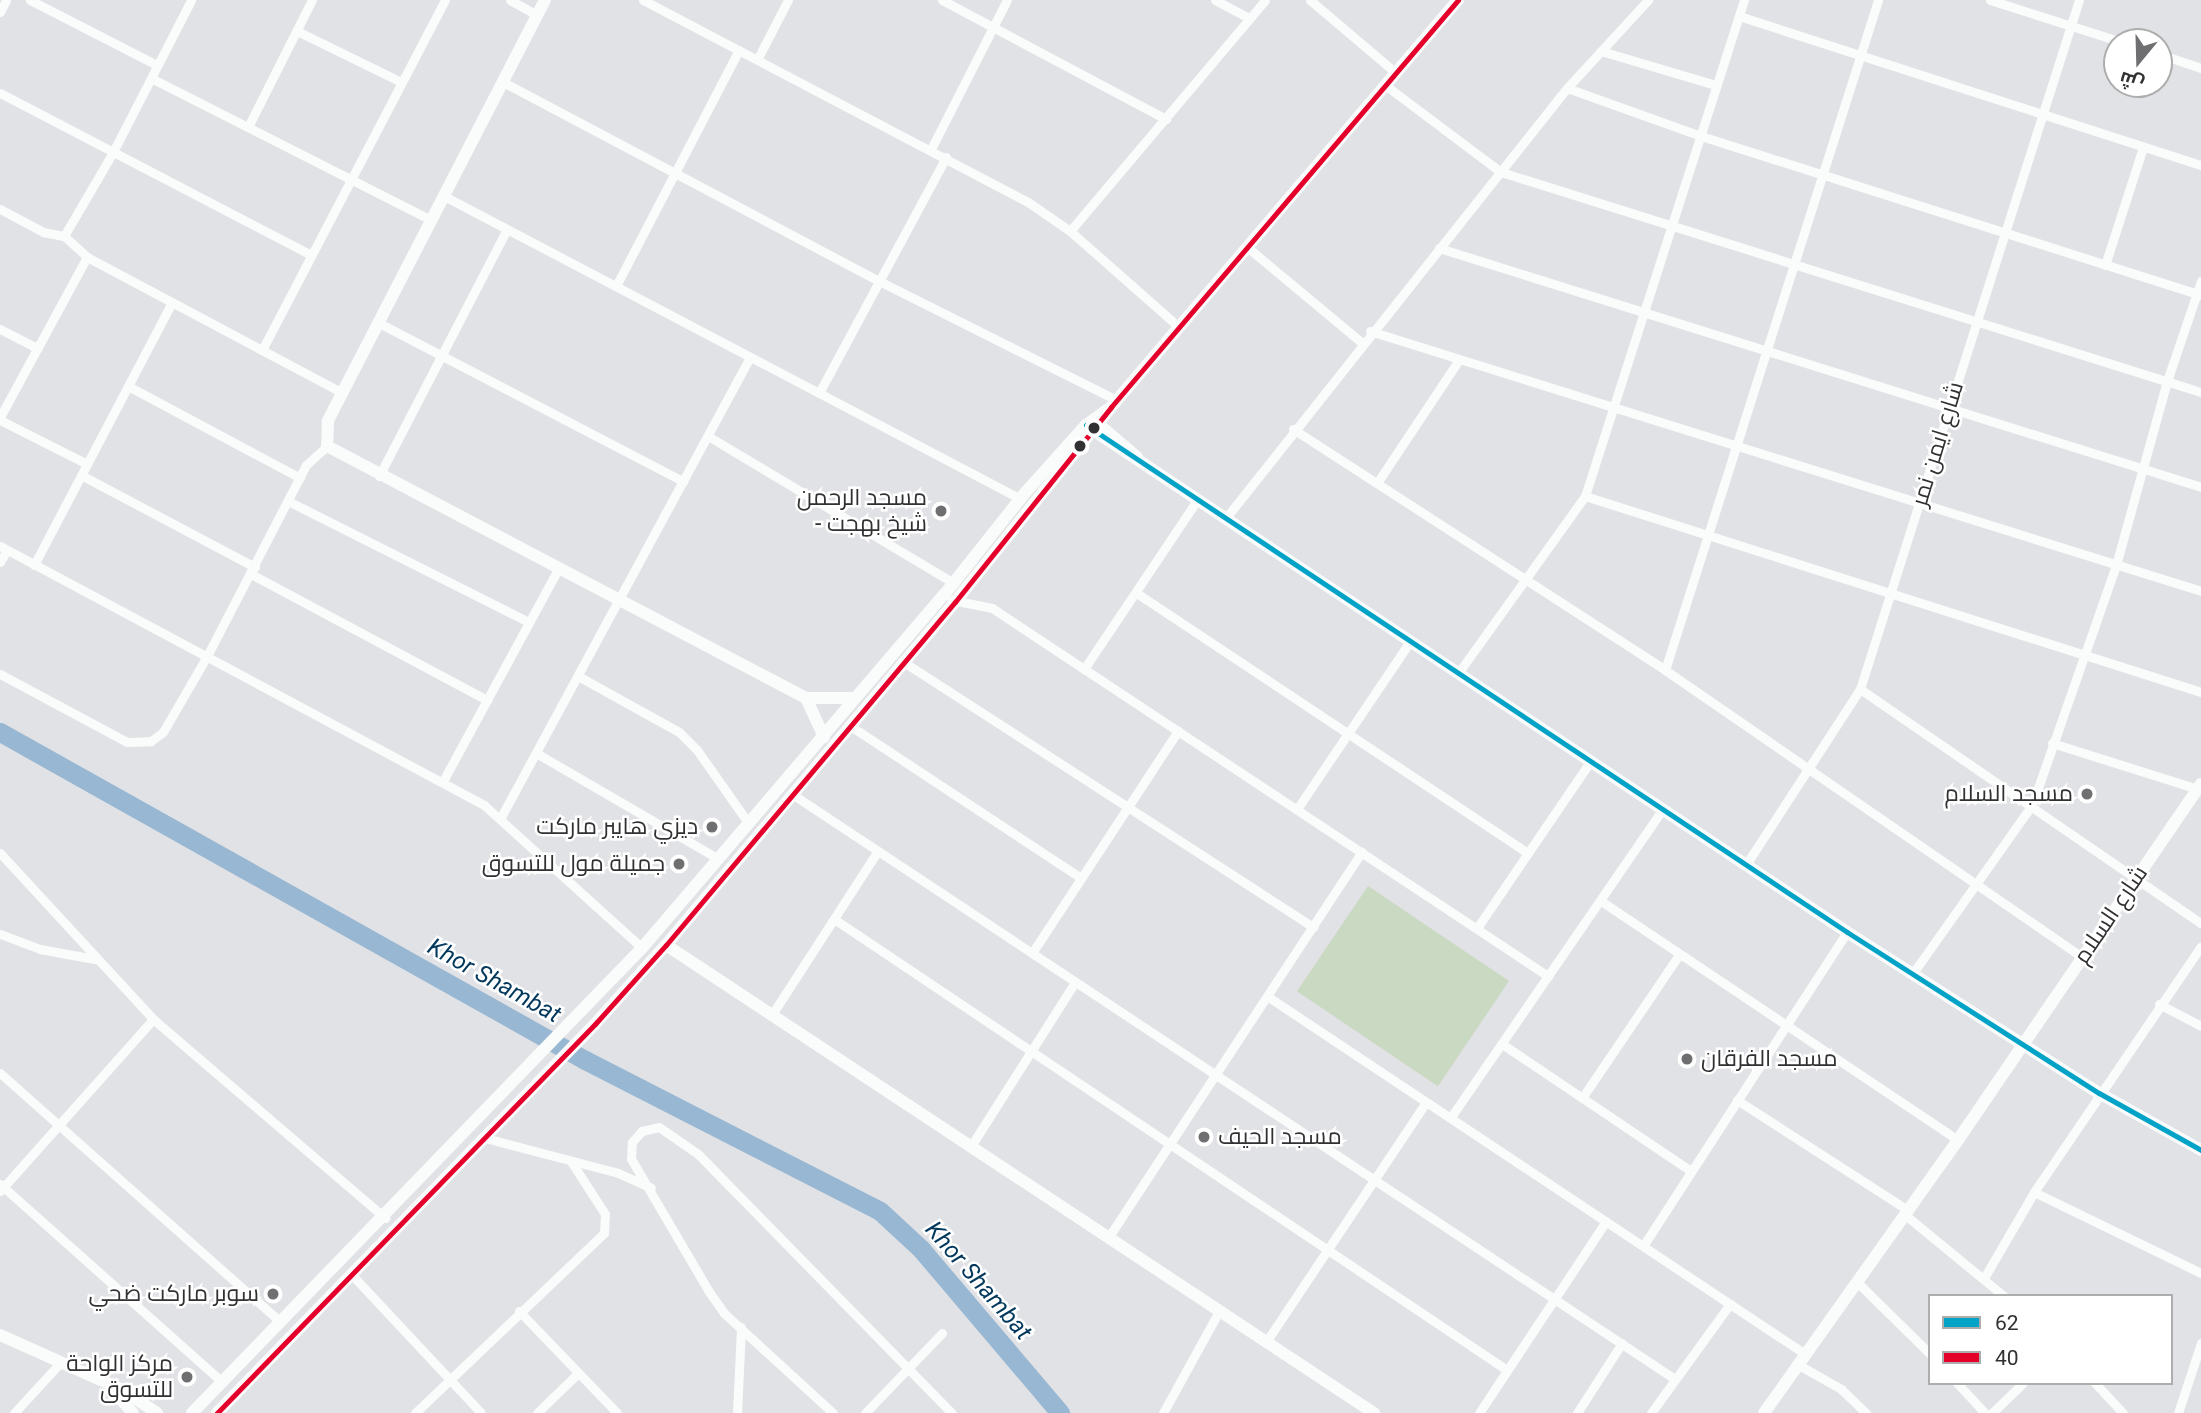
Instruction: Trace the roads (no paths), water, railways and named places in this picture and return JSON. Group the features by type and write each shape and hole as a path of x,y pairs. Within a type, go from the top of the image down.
{"street":[{"path":"0,12 6,0"},
{"path":"30,0 157,65"},
{"path":"64,236 113,152 191,0"},
{"path":"248,127 312,0"},
{"path":"261,350 445,0"},
{"path":"510,0 537,15"},
{"path":"0,674 127,742 142,744 163,732 207,656 300,478 327,446 328,421 545,0"},
{"path":"643,0 1028,202 1070,231 1179,327"},
{"path":"758,58 788,0"},
{"path":"942,0 1166,119"},
{"path":"931,149 1007,0"},
{"path":"1215,0 1250,18"},
{"path":"1070,231 1265,0"},
{"path":"1310,0 1396,73"},
{"path":"192,1413 385,1218 642,948 855,698 950,598 954,583 1021,499 1114,404 1458,0"},
{"path":"1459,673 1585,496 1675,225 1744,0"},
{"path":"1665,670 1711,534 1764,351 1824,176 1878,0"},
{"path":"1990,0 2103,36"},
{"name":"شارع ايمن نمر","path":"1747,863 1860,690 2079,0"},
{"path":"1225,519 1361,342 1567,88 1643,2"},
{"path":"1739,16 2201,165"},
{"path":"297,31 401,82"},
{"path":"616,286 673,171 739,50"},
{"path":"1601,51 1716,85"},
{"path":"2173,59 2201,68"},
{"path":"151,78 431,220"},
{"path":"503,82 1114,404"},
{"path":"1385,85 1501,172 2201,392"},
{"path":"1567,88 1701,136 2199,295"},
{"path":"0,93 311,255"},
{"path":"2105,265 2143,147"},
{"path":"819,393 946,157"},
{"path":"444,196 1021,499"},
{"path":"0,209 43,232 64,236 87,257 342,393"},
{"path":"379,476 507,229"},
{"path":"1247,247 1361,342"},
{"path":"1439,248 1644,315 2201,487"},
{"path":"87,257 0,419 87,464"},
{"path":"1913,973 2032,805 2082,654 2116,565 2167,381 2199,295 2201,281"},
{"path":"34,565 171,304"},
{"path":"379,323 683,481"},
{"path":"0,329 37,348"},
{"path":"1370,331 1458,361 1616,405 2201,591"},
{"path":"501,817 750,357"},
{"path":"1377,483 1458,361"},
{"path":"128,386 300,478"},
{"path":"1093,425 1225,519 1747,863 1847,932 2021,1045 2099,1093 2201,1150"},
{"path":"217,1413 550,1071 666,945 902,661 950,598 1093,425"},
{"path":"1293,429 1665,670 2082,957"},
{"path":"708,436 954,583"},
{"path":"327,446 379,476 806,698 855,698"},
{"path":"81,475 487,700"},
{"path":"1585,496 2201,692"},
{"path":"1084,669 1138,594 1197,500"},
{"path":"288,501 529,622"},
{"path":"0,562 3,548 443,781 501,817 642,948"},
{"path":"443,781 558,569"},
{"path":"1138,594 1528,853"},
{"path":"950,598 992,608 1548,976"},
{"path":"1297,809 1411,640"},
{"path":"902,661 1313,927"},
{"path":"578,676 688,739 749,824"},
{"path":"1860,690 2201,923"},
{"path":"806,698 824,737"},
{"path":"849,725 1081,878"},
{"path":"1032,953 1178,731"},
{"path":"2052,743 2199,787"},
{"path":"536,753 719,859"},
{"path":"1477,928 1591,760"},
{"name":"شارع السلام","path":"1763,1413 1958,1140 2199,787"},
{"path":"792,794 1374,1177 1675,1379"},
{"path":"1451,1117 1663,808"},
{"path":"771,1016 877,852"},
{"path":"1108,1238 1362,852"},
{"path":"0,853 50,904 94,959 153,1019 385,1218"},
{"path":"1601,901 1958,1140"},
{"path":"834,919 1507,1370"},
{"path":"1643,1246 1847,932"},
{"path":"0,934 40,949 94,959"},
{"path":"666,945 1374,1413"},
{"path":"1984,1278 2034,1192 2159,1004 2201,946"},
{"path":"1582,1098 1679,955"},
{"path":"971,1146 1075,982"},
{"path":"1267,996 1730,1304 1841,1389 1866,1413"},
{"path":"2159,1004 2201,1026"},
{"path":"153,1019 1,1187 222,1382"},
{"path":"1502,1044 1691,1171"},
{"path":"0,1073 280,1322"},
{"path":"1737,1100 1906,1212 2002,1294"},
{"path":"1266,1342 1326,1247 1426,1102"},
{"path":"833,1413 741,1327 708,1290 652,1189 631,1159 632,1142 642,1131 659,1127 698,1154 953,1413"},
{"path":"485,1138 618,1173 652,1189"},
{"path":"415,1413 607,1225 572,1163"},
{"path":"2034,1192 2201,1273"},
{"path":"1479,1413 1606,1221"},
{"path":"353,1276 481,1413"},
{"path":"1856,1281 1928,1352"},
{"path":"1651,1413 1730,1304"},
{"path":"519,1311 617,1413"},
{"path":"1163,1413 1219,1311"},
{"path":"737,1413 741,1327"},
{"path":"865,1413 942,1332"},
{"path":"0,1335 106,1383 157,1413"},
{"path":"1577,1413 1622,1343"},
{"path":"2178,1413 2197,1369 2201,1343"},
{"path":"14,1413 60,1363"},
{"path":"537,1413 578,1373"},
{"path":"106,1383 132,1413"},
{"path":"1959,1385 1985,1413"},
{"path":"1992,1413 2021,1385"},
{"path":"2097,1385 2123,1413"}],"waterway":[{"name":"Khor Shambat","path":"0,732 585,1060 880,1211 921,1249 1060,1413"}],"place":[{"name":"مسجد الرحمن - شيخ بهجت","path":"941,511"},
{"name":"مسجد السلام","path":"2087,794"},
{"name":"ديزي هايبر ماركت","path":"712,827"},
{"name":"جميلة مول للتسوق","path":"679,864"},
{"name":"مسجد الفرقان","path":"1687,1059"},
{"name":"مسجد الحيف","path":"1204,1137"},
{"name":"سوبر ماركت ضحي","path":"273,1294"},
{"name":"مركز الواحة للتسوق","path":"187,1377"}]}
